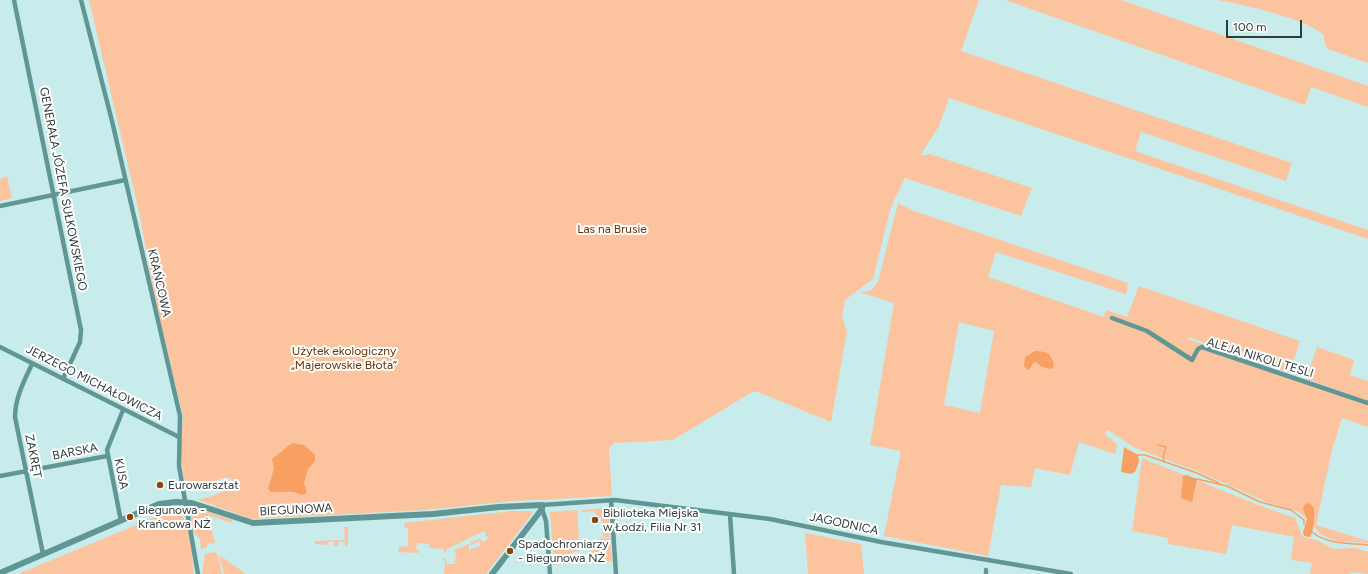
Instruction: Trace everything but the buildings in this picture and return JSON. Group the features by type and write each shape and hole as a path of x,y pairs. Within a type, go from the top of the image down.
{"street":[{"name":"GENERAŁA JÓZEFA SUŁKOWSKIEGO","path":"14,0 81,330 80,342 62,379"},
{"name":"KRAŃCOWA","path":"82,0 180,416 179,466 198,574"},
{"path":"0,206 54,196 125,180"},
{"name":"ALEJA NIKOLI TESLI","path":"1112,318 1147,331 1192,360 1198,349 1202,348 1368,403"},
{"name":"JERZEGO MICHAŁOWICZA","path":"0,347 179,437"},
{"name":"ZAKRĘT","path":"32,364 18,394 15,409 43,554"},
{"name":"KUSA","path":"121,521 107,456 108,444 123,410"},
{"name":"BARSKA","path":"0,476 107,456"},
{"path":"611,500 616,574"},
{"name":"BIEGUNOWA","path":"0,573 159,504 186,502 198,504 251,523 418,515 506,506 542,507 611,500"},
{"name":"JAGODNICA","path":"611,500 779,520 880,542 1072,574"},
{"path":"492,574 542,507"},
{"path":"542,507 546,521 550,574"},
{"path":"730,515 734,574"},
{"path":"498,567 500,574"}],"green space":[{"name":"Las na Brusie","path":"89,0 979,0 961,51 1292,163 1286,181 1141,132 1135,151 1368,230 1368,239 949,98 939,126 920,156 930,154 1032,188 1021,216 905,178 891,207 873,279 845,300 842,317 847,331 831,422 758,392 752,392 673,440 614,443 609,448 612,496 512,501 425,510 251,519 196,499 206,498 221,492 234,483 231,479 227,477 200,485 189,483 184,479 181,458 183,416 155,299 140,216"},
{"path":"1005,0 1121,0 1368,86 1368,107 1311,87 1305,105"},
{"path":"1218,0 1368,0 1368,63 1328,49 1324,41 1324,35 1303,23 1274,13"},
{"path":"7,176 12,198 0,201 0,179"},
{"path":"898,203 914,211 1128,283 1126,294 996,252 988,277 1104,317 1106,310 1127,317 1139,286 1300,341 1289,373 1189,337 1188,339 1368,404 1368,427 1342,418 1332,450 1316,525 1368,541 1368,543 1336,541 1320,534 1311,522 1299,512 1267,502 1197,471 1135,448 1108,430 1105,434 1117,444 1115,454 1079,442 1070,475 1035,468 1031,487 1001,485 988,556 884,536 901,451 870,445 894,303 859,292 870,291 878,282","holes":["959,322 994,331 980,413 944,405"]},
{"path":"1317,347 1354,360 1350,375 1368,381 1368,401 1306,379"},
{"path":"1142,458 1258,505 1295,518 1303,537 1316,540 1334,549 1355,548 1368,552 1368,574 1351,572 1350,574 1310,574 1312,563 1291,560 1294,537 1232,525 1226,554 1168,544 1168,538 1132,531"},
{"path":"192,506 232,520 231,523 208,515 215,543 207,544 207,547 201,549 200,539 193,532 189,509"},
{"path":"608,508 610,537 603,537 601,517 596,517 595,511 581,512 581,510"},
{"path":"175,509 181,515 188,530 194,574 18,574"},
{"path":"577,510 579,540 574,541 575,545 579,545 579,551 572,552 573,558 579,558 580,561 584,559 598,545 599,539 610,538 612,561 554,565 550,512"},
{"path":"512,511 531,511 532,514 486,574 444,574 445,560 442,560 445,558 447,564 455,564 456,552 452,551 469,544 469,550 480,546 480,541 471,545 470,543 480,538 482,542 488,539 484,531 447,549 446,552 444,552 444,549 429,548 429,544 417,543 416,550 420,550 418,553 398,552 399,547 408,546 408,528 405,528 404,523"},
{"path":"344,527 348,527 347,546 345,546 345,542 338,542 338,546 334,546 334,542 328,542 327,545 315,544 315,541 345,540"},
{"path":"805,533 861,544 864,574 808,574"},
{"path":"215,552 218,556 222,574 202,574 205,554"},
{"path":"219,556 222,557 246,574 224,574"}],"shaded area":[{"path":"1035,351 1046,353 1050,356 1054,366 1052,369 1042,367 1036,362 1033,363 1028,370 1024,366 1025,357"},
{"path":"292,443 304,445 315,455 315,461 308,469 304,483 307,493 302,495 293,492 271,492 268,489 274,469 272,459"},
{"path":"1124,447 1138,455 1139,462 1135,472 1131,474 1121,472"},
{"path":"1186,475 1197,479 1192,502 1181,498 1183,476"},
{"path":"1308,503 1314,509 1313,529 1310,537 1304,536 1303,532 1307,519 1303,509 1305,504"}],"waterway":[{"path":"1158,445 1166,447 1163,456 1164,461"},
{"path":"1138,455 1145,455 1197,473 1219,483"},
{"path":"1197,479 1227,486 1260,502 1291,510 1304,520 1304,524"},
{"path":"1312,532 1332,541 1368,545"}],"place":[{"name":"Eurowarsztat","path":"160,485"},
{"name":"Biegunowa - Krańcowa NŻ","path":"130,517"},
{"name":"Biblioteka Miejska w Łodzi, Filia Nr 31","path":"595,520"},
{"name":"Spadochroniarzy - Biegunowa NŻ","path":"510,551"}],"park label":[{"name":"Użytek ekologiczny „Majerowskie Błota”","path":"344,358"}]}
